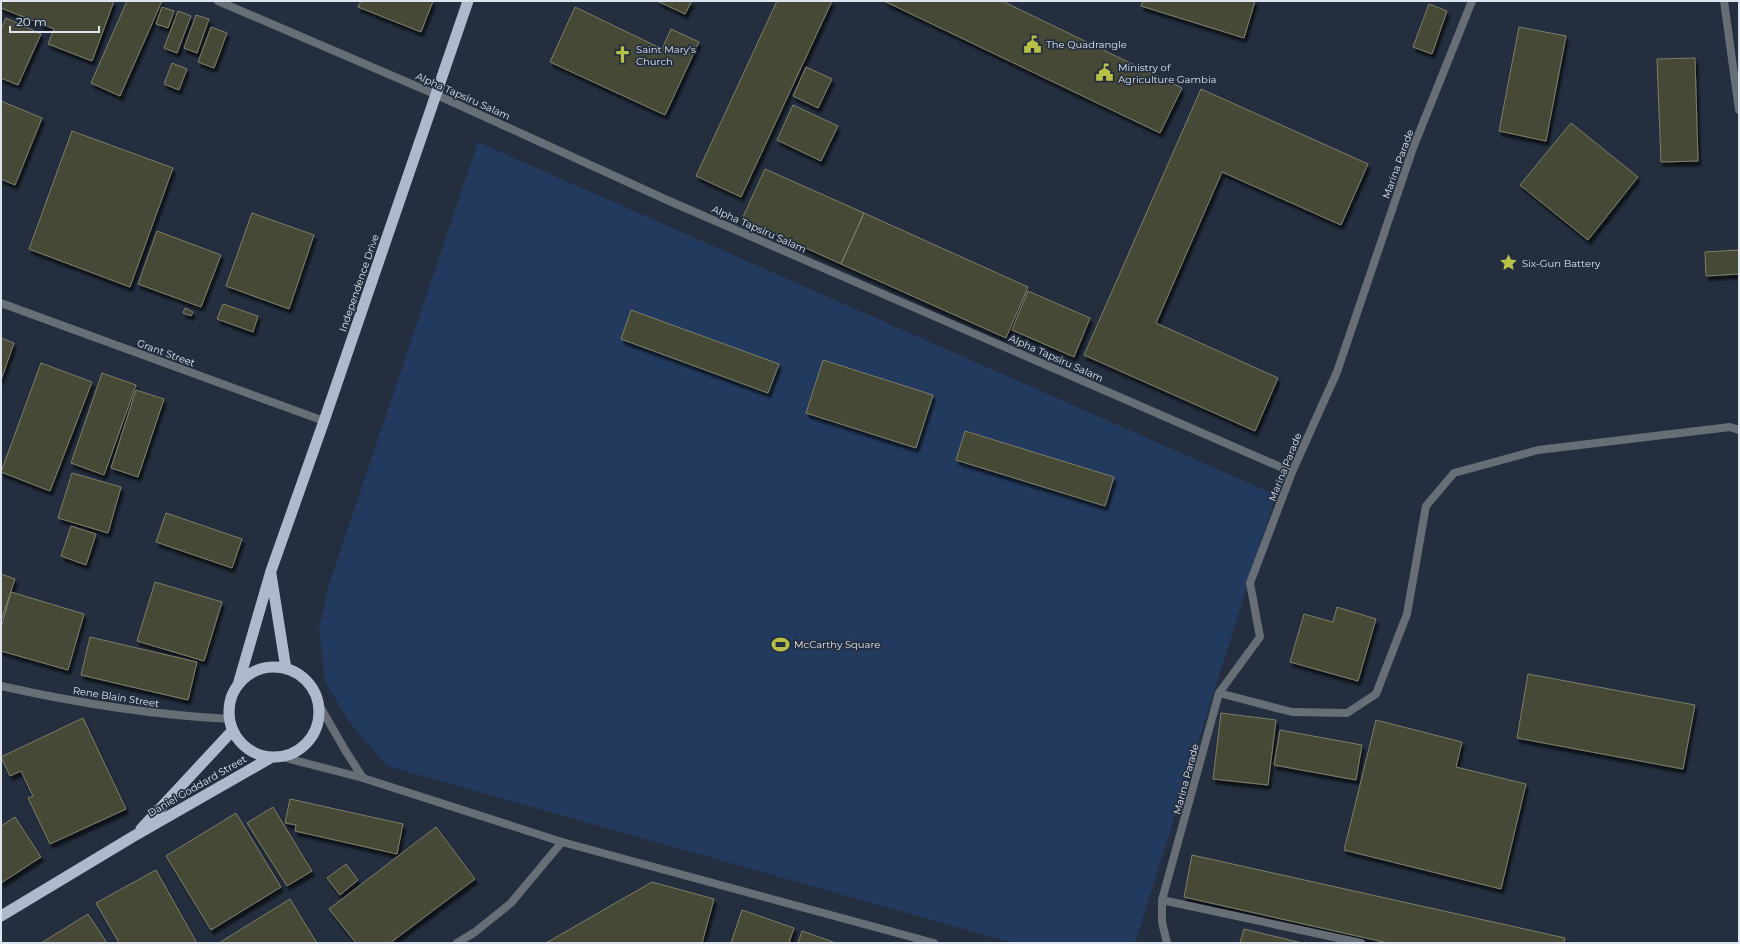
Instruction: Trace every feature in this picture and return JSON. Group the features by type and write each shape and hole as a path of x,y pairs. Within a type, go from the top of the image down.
{"highway":[{"name":"Independence Drive","path":"238,685 271,571 437,95 468,1"},
{"path":"271,571 286,669"},
{"path":"275,667 286,669 301,676 311,688 318,703 318,717 315,731 307,743 295,752 277,757 262,756 244,746 231,725 232,696 238,685 254,672 275,667"},
{"name":"Daniel Goddard Street","path":"134,836 231,725"},
{"name":"Daniel Goddard Street","path":"1,916 134,836 277,757"}],"street":[{"name":"Alpha Tapsiru Salam","path":"218,1 437,95 667,200 1292,472"},
{"name":"Marina Parade","path":"1167,943 1162,922 1162,900 1219,693 1260,637 1250,583 1292,472 1337,372 1413,148 1472,1"},
{"path":"1724,1 1739,110"},
{"name":"Grant Street","path":"1,303 324,421"},
{"path":"1219,693 1292,712 1347,713 1376,694 1407,614 1426,506 1454,473 1538,450 1730,428 1739,430"},
{"name":"Rene Blain Street","path":"1,686 56,698 138,712 231,725"},
{"path":"318,703 363,778"},
{"path":"277,757 363,778 562,842 934,943"},
{"path":"457,943 475,932 511,903 562,842"},
{"path":"1162,900 1361,943"}],"shaded area":[{"name":"McCarthy Square","path":"478,142 1276,495 1135,943 1013,943 387,766 347,719 325,681 319,628 329,585"}],"building":[{"path":"1,1 114,1 92,61 48,44 54,29 1,8"},
{"path":"127,1 162,1 120,96 91,83"},
{"path":"361,1 433,1 421,32 358,7"},
{"path":"657,1 692,1 685,14"},
{"path":"777,1 832,1 741,197 696,176"},
{"name":"The Quadrangle","path":"884,1 1002,1 1182,88 1160,133"},
{"path":"1143,1 1255,1 1244,38 1141,6"},
{"path":"1429,4 1447,11 1432,54 1413,47"},
{"path":"162,7 174,11 168,28 156,24"},
{"name":"Saint Mary's Church","path":"575,7 662,49 671,29 699,42 665,115 550,62"},
{"path":"178,11 191,16 177,53 164,48"},
{"path":"196,15 209,19 197,53 184,48"},
{"path":"6,18 41,34 18,85 1,78 1,29"},
{"path":"211,27 227,33 214,68 198,62"},
{"path":"1519,27 1566,36 1546,141 1499,131"},
{"path":"1695,58 1698,161 1661,162 1657,59"},
{"path":"172,63 187,69 179,90 164,84"},
{"path":"806,67 832,79 818,108 793,96"},
{"path":"1201,89 1368,164 1341,225 1222,172 1156,323 1278,378 1255,431 1084,355"},
{"path":"1,101 42,118 15,185 1,179"},
{"path":"793,105 838,126 821,161 777,140"},
{"path":"1571,123 1638,177 1588,240 1520,185"},
{"path":"72,131 173,168 130,287 29,249"},
{"path":"765,169 864,213 841,264 742,219"},
{"path":"252,213 314,235 289,309 226,286"},
{"path":"864,213 1028,287 1006,338 841,264"},
{"path":"157,231 221,255 201,307 138,284"},
{"path":"1739,250 1739,274 1706,276 1705,252"},
{"path":"1028,291 1090,318 1074,357 1012,330"},
{"path":"223,304 258,316 253,332 217,319"},
{"path":"185,308 193,312 191,316 183,313"},
{"path":"631,310 779,364 768,393 621,339"},
{"path":"1,338 14,343 1,380"},
{"path":"823,360 933,395 916,448 806,413"},
{"path":"41,363 92,382 50,491 1,472"},
{"path":"102,373 136,385 104,475 71,463"},
{"path":"136,390 164,399 138,477 111,468"},
{"path":"965,431 1114,477 1105,506 956,460"},
{"path":"72,473 121,487 108,533 58,518"},
{"path":"166,513 242,539 232,568 156,542"},
{"path":"71,526 96,534 86,565 61,556"},
{"path":"1,574 15,579 1,621"},
{"path":"155,582 222,602 204,661 137,641"},
{"path":"11,592 84,614 68,670 1,651 1,628"},
{"path":"1337,607 1376,619 1358,681 1290,662 1304,614 1333,622"},
{"path":"90,637 197,662 188,700 81,675"},
{"path":"1528,674 1695,705 1683,769 1517,738"},
{"path":"1221,713 1276,720 1268,785 1213,779"},
{"path":"83,718 126,809 50,844 28,798 33,796 21,771 10,776 1,757"},
{"path":"1376,720 1462,742 1456,767 1526,784 1501,889 1344,850"},
{"path":"1280,730 1362,745 1356,780 1274,765"},
{"path":"290,799 403,824 397,854 295,831 296,825 285,823"},
{"path":"273,807 312,871 287,886 247,823"},
{"path":"236,813 281,887 211,930 166,856"},
{"path":"15,817 41,857 1,883 1,826"},
{"path":"436,827 475,879 390,943 356,943 329,909"},
{"path":"1192,855 1565,938 1564,943 1388,943 1184,897"},
{"path":"346,864 358,880 340,895 327,878"},
{"path":"156,870 197,943 119,943 96,903"},
{"path":"652,882 714,899 702,943 546,943"},
{"path":"290,899 317,943 219,943"},
{"path":"742,910 794,928 789,943 731,943"},
{"path":"88,914 107,943 41,943"},
{"path":"1244,929 1302,943 1240,943"},
{"path":"802,931 836,943 798,943"}],"place":[{"name":"The Quadrangle","path":"1033,44"},
{"name":"Saint Mary's Church","path":"623,55"},
{"name":"Ministry of Agriculture Gambia","path":"1105,73"},
{"name":"Six-Gun Battery","path":"1509,263"},
{"name":"McCarthy Square","path":"781,644"}]}
